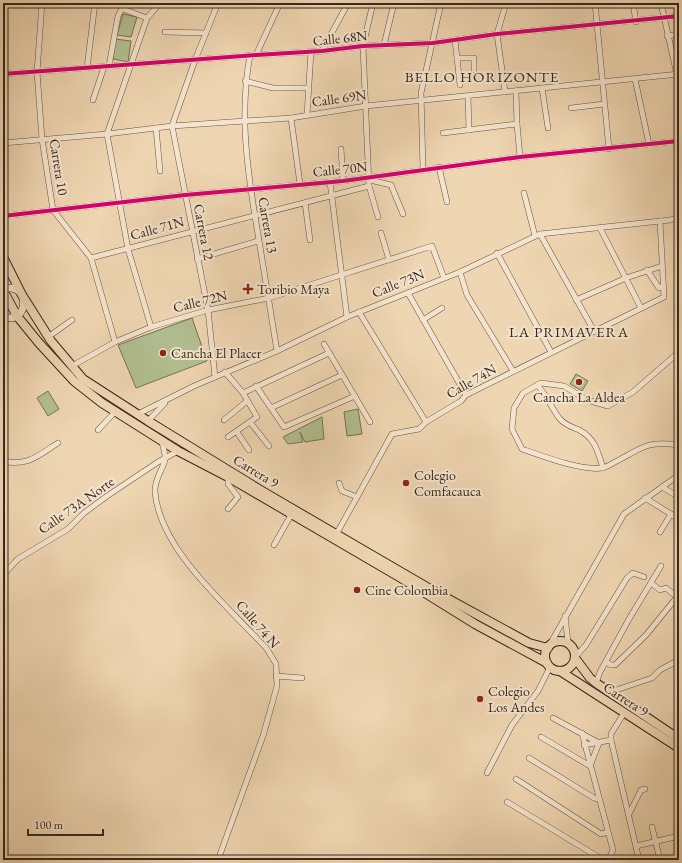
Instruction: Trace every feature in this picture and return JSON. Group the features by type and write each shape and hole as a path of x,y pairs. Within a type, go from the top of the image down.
{"main road":[{"name":"Carrera 9","path":"3,257 22,295 48,337 83,379 262,491 337,533 432,590 529,644 548,647"},
{"name":"Carrera 9","path":"3,290 17,316 74,381 102,403 162,442 228,478 394,574 525,653 548,665"},
{"path":"116,411 126,413 141,422 148,421"},
{"path":"561,640 568,642 573,647 576,657 572,666 560,671 548,665 545,653 548,647 554,642 561,640"},
{"name":"Carrera 9","path":"576,657 590,678 596,683 679,739"},
{"name":"Carrera 9","path":"560,671 679,748"}],"street":[{"name":"Carrera 10","path":"42,3 37,72 42,139 53,210 91,258 115,342"},
{"path":"87,68 94,3"},
{"path":"93,100 106,67 118,16 125,3"},
{"path":"151,327 128,249 107,134 147,18 160,3"},
{"name":"Carrera 12","path":"215,377 208,310 172,126 195,60 218,3"},
{"name":"Carrera 13","path":"277,351 255,215 249,189 244,120 245,81 253,55 280,3"},
{"path":"322,52 348,3"},
{"path":"373,3 363,46 370,181 378,217"},
{"path":"384,45 394,3"},
{"path":"423,169 421,93 441,3"},
{"path":"505,92 497,34 506,3"},
{"path":"595,3 609,149"},
{"path":"633,3 636,22"},
{"path":"661,3 663,18 679,84"},
{"path":"123,9 147,18"},
{"name":"Calle 68N","path":"3,74 253,55 322,52 363,46 433,43 497,34 636,22 679,16"},
{"path":"165,32 206,33"},
{"path":"667,36 679,34"},
{"path":"455,40 460,85"},
{"path":"307,116 311,52"},
{"path":"457,58 474,58 474,70"},
{"name":"Calle 69N","path":"3,143 107,134 172,126 291,118 366,106 678,75"},
{"path":"635,79 649,144"},
{"path":"245,81 273,88 308,88"},
{"path":"542,88 548,128"},
{"path":"516,90 520,157"},
{"path":"468,96 469,130"},
{"path":"571,108 604,104"},
{"path":"291,118 300,184"},
{"path":"443,134 517,124"},
{"path":"156,128 160,171"},
{"name":"Calle 70N","path":"3,216 119,204 185,195 300,184 370,181 423,169 520,157 679,141"},
{"path":"341,149 343,181"},
{"path":"439,167 447,202"},
{"path":"370,181 391,185 403,214"},
{"name":"Calle 71N","path":"91,258 333,195 370,181"},
{"path":"330,182 333,195 347,317"},
{"path":"524,193 537,235 594,331"},
{"path":"304,202 310,240"},
{"name":"Calle 73N","path":"138,414 225,372 277,351 347,317 460,272 537,235 660,221 679,217"},
{"path":"647,270 659,288 663,286 660,221"},
{"path":"600,228 641,308"},
{"path":"381,233 389,260"},
{"path":"197,259 258,241"},
{"name":"Calle 72N","path":"72,366 115,342 151,327 208,310 269,298 432,246 444,278"},
{"path":"497,253 551,352"},
{"path":"576,300 626,278 662,266"},
{"path":"460,272 468,295 513,371"},
{"name":"Calle 74N","path":"337,533 392,434 420,429 426,422 461,401 466,395 664,297 663,286"},
{"path":"3,290 15,289 22,295 24,304 17,316 10,318 3,317"},
{"path":"408,293 466,395"},
{"path":"423,320 442,308"},
{"path":"359,312 426,422"},
{"path":"48,337 72,320"},
{"path":"324,344 370,422"},
{"path":"679,352 633,392 608,406 588,400 564,386 541,383 523,393 514,408 512,429 522,449 587,467 603,468 646,445 663,443 679,445"},
{"path":"243,392 329,353"},
{"path":"225,372 243,392 257,416 237,432 228,437"},
{"path":"271,408 342,375"},
{"path":"537,385 546,394 559,418 565,424 589,435 598,450 603,468"},
{"path":"256,386 284,427 355,396"},
{"path":"148,421 172,397"},
{"path":"224,420 247,401"},
{"path":"98,430 116,411"},
{"path":"250,422 270,446"},
{"path":"237,432 249,450"},
{"path":"162,442 166,459"},
{"path":"3,461 20,464 27,462 58,443"},
{"name":"Calle 73A Norte","path":"3,575 18,559 68,529 84,513 107,496 178,451"},
{"name":"Calle 74 N","path":"166,459 157,478 155,490 159,510 168,534 184,559 267,649 276,664 277,686 263,736 218,860"},
{"path":"548,647 624,514 679,475"},
{"path":"228,478 228,484 238,497 228,509"},
{"path":"338,483 342,491 357,497"},
{"path":"662,486 679,497"},
{"path":"645,498 679,520"},
{"path":"660,532 671,514"},
{"path":"274,545 291,515"},
{"path":"596,683 606,662 661,566"},
{"path":"576,657 586,645 628,578 633,573 644,577"},
{"path":"606,662 611,665 615,665 646,635 678,596 666,588 660,590 651,584"},
{"path":"565,615 568,642"},
{"path":"610,692 652,678 660,670 679,660"},
{"path":"487,773 512,725 538,691 548,665"},
{"path":"276,676 302,678"},
{"path":"624,713 612,734 611,740 639,860"},
{"path":"553,718 599,743"},
{"path":"506,802 600,858 606,860 612,855 613,850 582,733"},
{"path":"541,737 590,766"},
{"path":"584,745 611,740"},
{"path":"590,766 599,743"},
{"path":"529,758 594,798 599,799"},
{"path":"516,779 601,834 608,832"},
{"path":"628,814 641,790 645,789"},
{"path":"652,827 660,860"},
{"path":"636,846 679,836"}],"green space":[{"path":"123,14 137,17 131,37 117,35"},
{"path":"115,39 131,41 128,62 113,59"},
{"name":"Cancha El Placer","path":"192,318 207,361 136,388 118,345"},
{"name":"Cancha La Aldea","path":"576,374 588,381 582,391 570,384"},
{"path":"48,391 59,409 48,416 37,398"},
{"path":"358,409 362,434 347,436 344,412"},
{"path":"322,417 324,439 305,442 300,432 303,442 288,444 283,437"}],"cycle path":[{"path":"3,74 322,51 363,46 433,43 497,34 679,16"},
{"path":"3,216 185,195 343,181 520,157 679,141"}],"place":[{"name":"Toribio Maya","path":"248,289"},
{"name":"Cancha El Placer","path":"163,353"},
{"name":"Cancha La Aldea","path":"579,382"},
{"name":"Colegio Comfacauca","path":"406,483"},
{"name":"Cine Colombia","path":"357,590"},
{"name":"Colegio Los Andes","path":"480,699"}],"district":[{"name":"BELLO HORIZONTE","path":"482,76"},
{"name":"LA PRIMAVERA","path":"569,331"}]}
